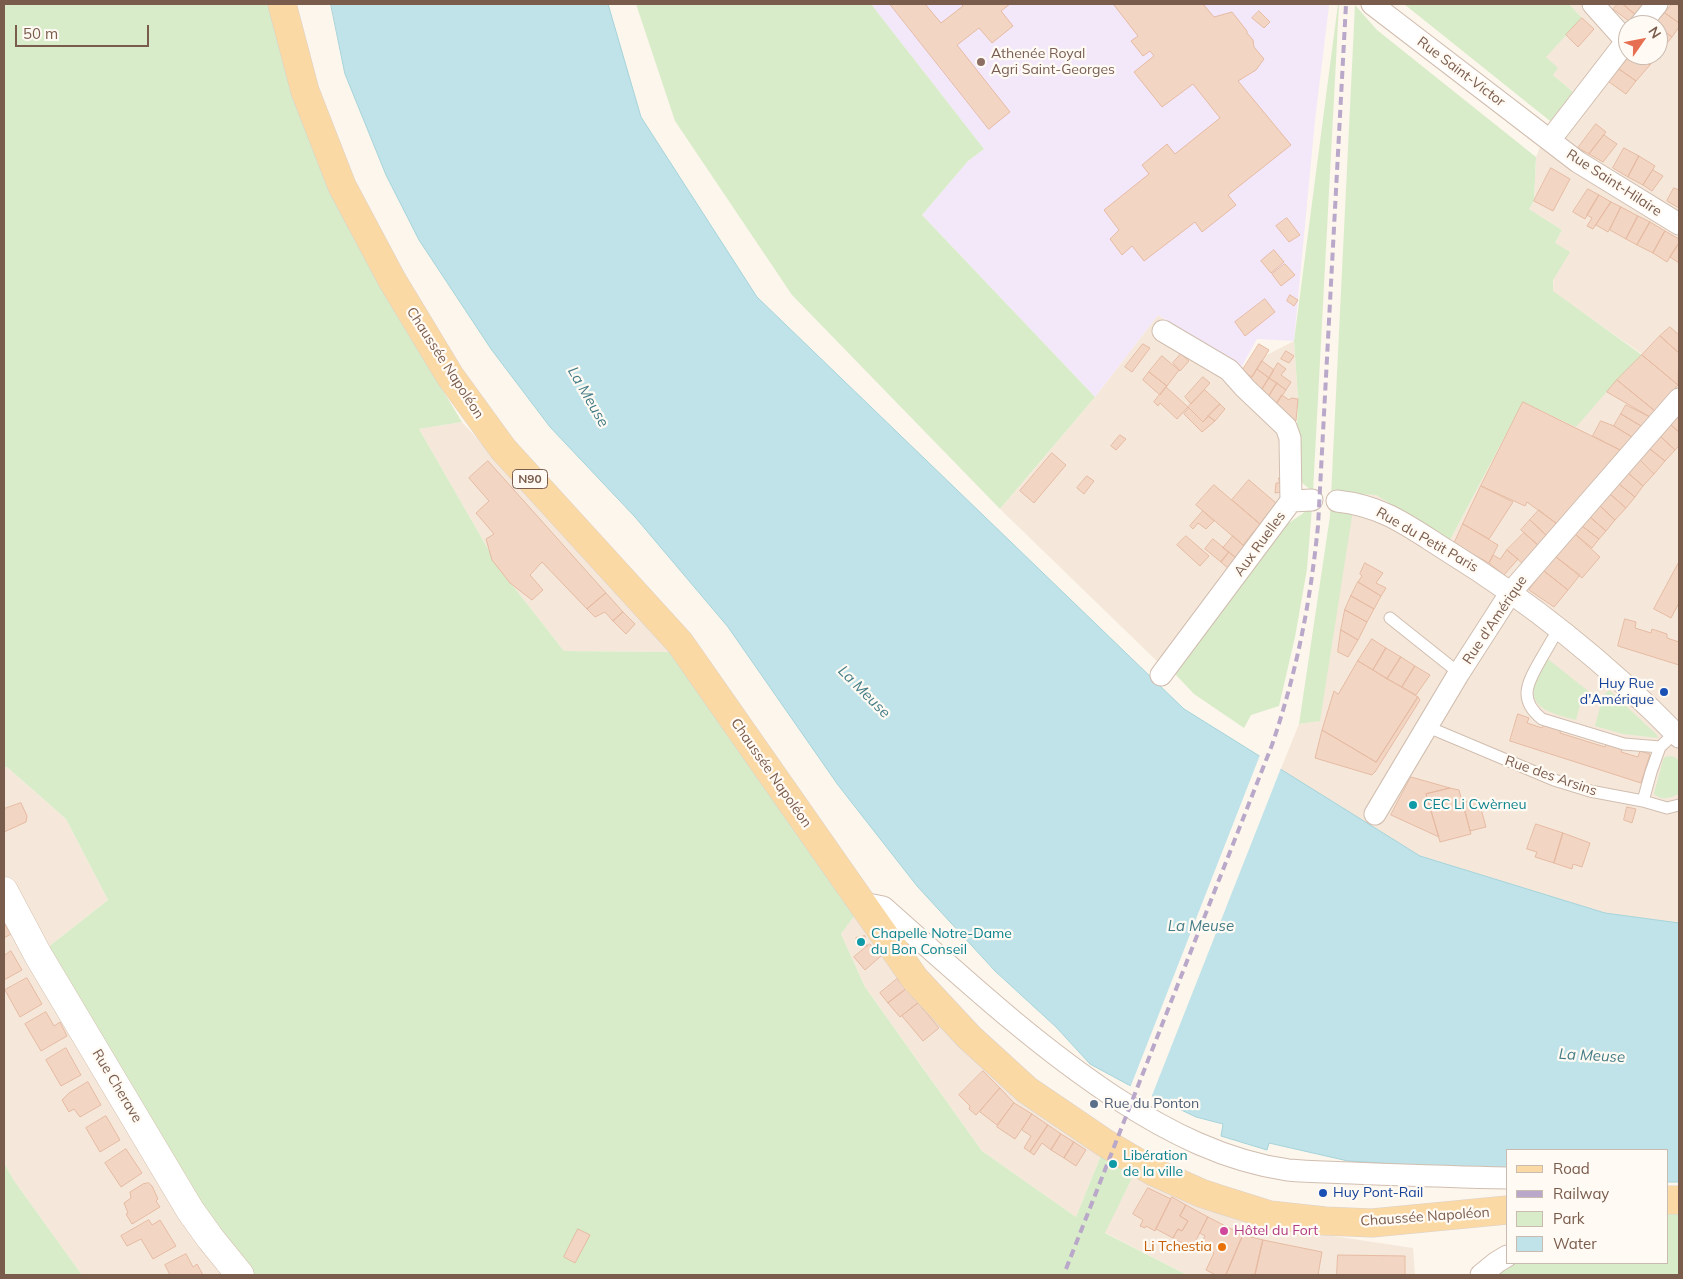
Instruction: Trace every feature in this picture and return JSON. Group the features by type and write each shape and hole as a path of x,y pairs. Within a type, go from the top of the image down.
{"main road":[{"name":"Chaussée Napoléon","path":"282,4 305,91 342,186 392,280 450,376 503,448 680,643 915,978 969,1038 1027,1090 1105,1144 1154,1172 1219,1199 1270,1215 1372,1223 1506,1210"}],"street":[{"name":"Rue Saint-Victor","path":"1372,4 1550,140"},
{"path":"1593,4 1618,24"},
{"path":"1647,15 1656,4"},
{"path":"1550,140 1618,52"},
{"name":"Rue Saint-Hilaire","path":"1550,140 1578,162 1679,224"},
{"name":"Aux Ruelles","path":"1160,676 1291,501 1290,438 1286,427 1229,370 1164,331"},
{"name":"Rue d'Amérique","path":"1375,814 1459,673 1511,592 1679,399"},
{"path":"1291,501 1312,500"},
{"name":"Rue du Petit Paris","path":"1337,501 1369,506 1396,519 1511,592 1593,655 1650,707 1672,739"},
{"name":"Rue Cherave","path":"4,891 38,955 190,1210 240,1275"},
{"path":"863,903 883,906 1028,1035 1086,1078 1151,1120 1214,1151 1288,1170 1506,1178"},
{"path":"1482,1275 1506,1257"}],"lane":[{"path":"1390,618 1459,673"},
{"path":"1559,628 1527,687 1527,698 1536,714 1542,718 1624,744 1672,739"},
{"name":"Rue des Arsins","path":"1428,727 1554,780 1590,791 1643,801 1679,811"},
{"path":"1643,801 1651,772 1672,739"},
{"path":"1667,808 1679,805"}],"shaded area":[{"path":"871,4 1330,4 1315,120 1294,341 1257,339 1241,368 1158,315 1095,397 922,215 968,161 984,149"},
{"path":"1569,4 1679,4 1679,923 1605,913 1420,856 1280,771 1299,724 1319,721 1337,493 1376,495 1450,540 1523,402 1617,380 1642,354 1553,292 1555,243 1562,230 1529,209 1534,201 1536,157 1550,121 1573,92 1553,75 1545,57 1582,18"},
{"path":"1158,315 1241,368 1294,341 1298,398 1296,421 1285,437 1285,509 1165,669 1000,509 1095,397"},
{"path":"462,422 672,652 564,651 499,568 419,429"},
{"path":"7,767 66,819 108,900 38,955 240,1275 82,1275 15,1182 4,1163 4,768"},
{"path":"858,911 1104,1148 1076,1217 982,1151 865,987 841,934"},
{"path":"1133,1176 1199,1204 1267,1226 1413,1248 1415,1275 1187,1275 1104,1232"}],"green space":[{"path":"4,4 269,4 328,179 386,297 462,422 419,429 499,568 564,651 672,652 858,911 841,934 865,987 982,1151 1076,1217 1104,1148 1133,1176 1105,1233 1187,1275 240,1275 38,955 108,900 66,819 7,767 4,768"},
{"path":"636,4 871,4 984,149 968,161 922,215 1095,397 1000,509 792,295 675,121"},
{"path":"1338,4 1313,492 1295,477 1298,398 1294,341"},
{"path":"1404,4 1569,4 1582,18 1546,57 1558,68 1553,75 1573,92 1550,121"},
{"path":"1355,5 1377,30 1536,157 1534,201 1529,209 1562,230 1555,243 1570,252 1553,280 1553,291 1642,355 1617,380 1576,427 1523,402 1450,540 1376,495 1337,493 1353,510 1320,721 1299,724 1330,516"},
{"path":"1312,507 1307,569 1295,637 1279,706 1251,715 1244,728 1194,694 1176,675 1177,664 1283,527"},
{"path":"1548,659 1598,699 1596,704 1583,693 1576,720 1555,714 1541,707 1534,696 1535,684"},
{"path":"1609,690 1658,738 1623,734 1595,726 1603,696"},
{"path":"1671,756 1679,761 1679,794 1669,798 1660,798 1654,794 1663,760 1665,757"},
{"path":"4,1163 15,1182 82,1275 4,1275"},
{"path":"1668,1211 1679,1211 1679,1275 1481,1275 1506,1263 1668,1264"}],"water":[{"name":"La Meuse","path":"331,4 608,4 641,117 757,297 1184,709 1420,856 1605,913 1679,923 1679,1182 1668,1182 1668,1149 1506,1149 1506,1171 1348,1161 1269,1143 1267,1150 1221,1136 1223,1124 1196,1117 1090,1064 1056,1027 995,971 917,886 838,785 728,627 635,517 550,427 491,349 419,240 386,175 345,74"}],"pier":[{"path":"1260,755 1281,768 1151,1098 1130,1088"}],"building":[{"path":"890,4 925,4 941,23 963,6 961,4 1010,4 1001,11 1013,26 992,43 979,28 957,45 1010,112 989,129"},
{"path":"1203,4 1214,17 1232,12 1247,31 1253,40 1254,47 1264,59 1256,70 1238,81 1291,145 1228,195 1236,205 1202,232 1195,222 1144,261 1132,246 1122,255 1110,239 1119,230 1104,210 1149,174 1142,165 1167,144 1175,154 1220,118 1193,84 1162,107 1134,72 1154,56 1150,51 1143,56 1131,41 1138,36 1114,5"},
{"path":"1618,4 1623,4 1636,15 1621,15 1613,9"},
{"path":"1623,4 1645,4 1636,15"},
{"path":"1672,4 1679,6 1679,23 1668,15 1665,13"},
{"path":"1259,11 1270,22 1264,28 1252,18"},
{"path":"1668,15 1679,23 1679,27 1672,37 1668,34"},
{"path":"1582,18 1594,29 1578,47 1566,35"},
{"path":"1668,34 1672,37 1668,42"},
{"path":"1622,65 1650,65 1636,81 1619,69"},
{"path":"1619,69 1636,81 1626,94 1609,82"},
{"path":"1596,124 1606,132 1589,154 1578,148"},
{"path":"1604,135 1617,144 1603,162 1589,154"},
{"path":"1624,148 1639,156 1628,177 1613,168"},
{"path":"1639,156 1655,166 1643,185 1628,177"},
{"path":"1551,168 1570,179 1553,211 1534,201"},
{"path":"1653,170 1663,176 1652,191 1643,185"},
{"path":"1674,188 1679,190 1679,208 1667,201"},
{"path":"1588,189 1599,195 1585,219 1573,212"},
{"path":"1599,195 1611,202 1593,229 1587,226 1592,218 1587,215"},
{"path":"1611,202 1621,207 1608,232 1596,225"},
{"path":"1621,207 1638,216 1626,239 1610,230"},
{"path":"1638,216 1650,222 1637,245 1626,239"},
{"path":"1287,218 1300,235 1289,242 1276,226"},
{"path":"1650,222 1665,231 1653,253 1637,245"},
{"path":"1665,231 1679,239 1679,243 1667,262 1653,253"},
{"path":"1679,243 1679,263 1670,257"},
{"path":"1274,250 1284,262 1271,273 1261,261"},
{"path":"1285,264 1295,275 1281,286 1272,274"},
{"path":"1290,295 1298,300 1294,306 1287,301"},
{"path":"1265,299 1275,312 1245,336 1235,322"},
{"path":"1670,327 1679,335 1679,353 1660,336"},
{"path":"1660,336 1679,353 1678,385 1642,355"},
{"path":"1143,344 1150,348 1132,372 1125,367"},
{"path":"1259,344 1269,350 1252,377 1242,371"},
{"path":"1286,351 1294,356 1289,363 1281,359"},
{"path":"1181,354 1189,361 1180,371 1173,363"},
{"path":"1642,355 1678,385 1655,411 1617,380"},
{"path":"1162,356 1179,370 1167,386 1149,372"},
{"path":"1262,361 1274,370 1269,378 1257,369"},
{"path":"1278,363 1286,369 1281,375 1291,382 1286,390 1269,378"},
{"path":"1257,369 1269,378 1259,394 1247,385"},
{"path":"1149,372 1167,386 1160,395 1143,380"},
{"path":"1203,377 1210,383 1191,404 1185,397"},
{"path":"1269,378 1277,383 1267,399 1259,394"},
{"path":"1617,380 1655,411 1650,417 1607,392"},
{"path":"1277,383 1286,390 1275,406 1267,399"},
{"path":"1166,387 1188,407 1177,419 1160,403 1158,406 1154,402"},
{"path":"1205,390 1220,404 1203,422 1188,407"},
{"path":"1282,395 1289,400 1291,398 1298,399 1296,421 1275,406"},
{"path":"1523,402 1620,450 1557,524 1527,502 1525,506 1481,486"},
{"path":"1220,404 1225,409 1215,421 1208,416"},
{"path":"1626,405 1650,417 1641,426 1621,414"},
{"path":"1189,408 1203,422 1208,416 1215,421 1202,432 1184,414"},
{"path":"1621,414 1641,426 1632,437 1614,426"},
{"path":"1679,416 1679,432 1671,425"},
{"path":"1601,421 1614,426 1632,437 1620,450 1593,436"},
{"path":"1671,425 1679,432 1679,446 1675,450 1661,437"},
{"path":"1120,435 1126,439 1116,450 1111,446"},
{"path":"1661,437 1675,450 1665,461 1650,449"},
{"path":"1650,449 1665,461 1654,474 1640,460"},
{"path":"1052,453 1066,465 1034,503 1020,491"},
{"path":"1640,460 1654,474 1643,486 1628,473"},
{"path":"488,461 606,593 587,609 542,562 530,575 543,590 532,600 510,583 492,560 486,539 494,534 476,513 489,501 469,478"},
{"path":"1628,473 1643,486 1635,497 1619,484"},
{"path":"1087,476 1094,481 1084,494 1077,488"},
{"path":"1279,478 1282,478 1282,492 1275,493 1276,483 1279,483"},
{"path":"1249,480 1276,503 1260,524 1232,500"},
{"path":"1619,484 1635,497 1626,508 1610,494"},
{"path":"1214,485 1260,524 1243,545 1196,505"},
{"path":"1481,486 1513,502 1489,539 1463,524"},
{"path":"1610,494 1626,508 1615,520 1600,506"},
{"path":"1600,506 1615,520 1606,531 1590,517"},
{"path":"1539,510 1557,524 1546,535 1530,520"},
{"path":"1203,511 1214,521 1206,529 1198,523 1193,529 1190,526"},
{"path":"1590,517 1606,531 1599,539 1582,526"},
{"path":"1530,520 1546,535 1538,545 1521,530"},
{"path":"1463,524 1498,545 1489,563 1454,544"},
{"path":"1582,526 1599,539 1592,548 1575,534"},
{"path":"1524,533 1538,545 1522,563 1507,550"},
{"path":"1575,534 1600,557 1582,578 1556,557"},
{"path":"1186,536 1209,556 1200,566 1177,545"},
{"path":"1233,536 1243,545 1247,553 1240,561 1223,548"},
{"path":"1213,539 1229,552 1221,562 1205,549"},
{"path":"1507,550 1518,559 1504,575 1489,563 1493,555 1500,559"},
{"path":"1229,552 1240,561 1231,571 1221,562"},
{"path":"1556,557 1580,575 1568,590 1544,571"},
{"path":"1679,562 1679,603 1671,618 1654,609"},
{"path":"1365,563 1383,573 1376,583 1386,588 1381,596 1358,582 1362,576 1360,574"},
{"path":"1544,571 1568,590 1554,607 1529,590"},
{"path":"1358,582 1381,596 1374,609 1351,596"},
{"path":"606,593 623,612 613,621 605,612 595,617 587,609"},
{"path":"1351,596 1374,609 1367,622 1345,610"},
{"path":"1345,610 1367,622 1358,640 1341,630"},
{"path":"623,612 635,624 626,634 613,621"},
{"path":"1625,619 1636,622 1635,628 1651,633 1652,629 1667,634 1667,638 1679,642 1679,665 1618,646"},
{"path":"1341,630 1358,640 1348,657 1338,652"},
{"path":"1372,639 1386,648 1373,670 1358,661"},
{"path":"1386,648 1401,657 1387,679 1373,670"},
{"path":"1401,657 1415,666 1402,687 1387,679"},
{"path":"1358,661 1418,697 1376,762 1322,730 1334,691 1338,694"},
{"path":"1415,666 1430,675 1416,695 1402,687"},
{"path":"1418,697 1420,700 1372,775 1315,758 1322,730 1376,762"},
{"path":"1518,714 1529,718 1527,723 1542,728 1544,724 1561,729 1560,733 1605,747 1606,744 1622,749 1621,752 1638,757 1640,751 1650,754 1641,783 1510,741"},
{"name":"CEC Li Cwèrneu","path":"1411,777 1450,788 1426,794 1439,837 1391,815"},
{"path":"1450,788 1459,790 1471,834 1440,842 1426,794"},
{"path":"1478,798 1486,827 1470,831 1463,803"},
{"path":"21,803 27,816 26,822 4,832 4,809"},
{"path":"1627,807 1636,809 1632,823 1624,820"},
{"path":"1536,824 1563,833 1554,863 1535,857 1537,852 1527,849"},
{"path":"1563,833 1590,843 1582,867 1573,864 1572,869 1554,863"},
{"path":"4,923 11,934 4,938"},
{"name":"Chapelle Notre-Dame du Bon Conseil","path":"865,936 867,946 858,947 856,938"},
{"path":"870,944 881,956 865,970 854,957"},
{"path":"11,951 22,970 4,980 4,956"},
{"path":"27,978 42,1004 20,1017 5,990"},
{"path":"897,979 906,989 888,1003 880,993"},
{"path":"906,989 918,1003 900,1017 888,1003"},
{"path":"918,1003 939,1028 923,1041 902,1016"},
{"path":"46,1012 54,1026 60,1022 67,1036 41,1051 25,1024"},
{"path":"66,1048 81,1075 61,1086 46,1060"},
{"path":"983,1071 1000,1088 976,1115 959,1095"},
{"path":"88,1082 101,1105 80,1117 74,1109 69,1112 62,1100 69,1093"},
{"path":"1000,1088 1014,1103 997,1125 980,1112"},
{"path":"1014,1103 1032,1114 1015,1139 997,1127"},
{"path":"1032,1114 1048,1125 1030,1152 1024,1148 1031,1136 1022,1130"},
{"path":"106,1116 120,1140 100,1152 86,1128"},
{"path":"1048,1125 1061,1134 1051,1150 1042,1143 1034,1155 1030,1152"},
{"path":"1061,1134 1074,1142 1064,1158 1051,1150"},
{"path":"1074,1142 1086,1150 1076,1166 1064,1158"},
{"path":"126,1149 142,1173 121,1187 105,1163"},
{"path":"149,1183 158,1199 156,1201 160,1207 132,1224 126,1214 128,1213 124,1203 131,1198 130,1192 143,1184"},
{"path":"1148,1188 1171,1199 1155,1231 1146,1226 1145,1228 1140,1226 1143,1220 1133,1214"},
{"path":"1172,1197 1186,1205 1180,1216 1188,1221 1182,1231 1178,1229 1173,1238 1156,1229"},
{"path":"1186,1205 1208,1217 1192,1248 1173,1238 1178,1229 1182,1231 1188,1221 1180,1216"},
{"path":"1208,1217 1243,1235 1226,1275 1216,1275 1206,1270 1214,1253 1204,1248 1202,1252 1198,1250 1205,1236 1200,1233"},
{"path":"149,1220 152,1225 160,1220 176,1246 153,1259 141,1239 127,1246 121,1236"},
{"path":"578,1229 590,1235 575,1263 564,1257"},
{"path":"1243,1235 1263,1240 1255,1275 1226,1275"},
{"path":"1263,1240 1322,1252 1318,1275 1255,1275"},
{"path":"186,1254 193,1267 197,1264 203,1275 170,1275 165,1265"},
{"path":"1338,1255 1405,1256 1405,1275 1337,1275"}],"railway":[{"path":"1066,1269 1272,745 1289,691 1307,610 1318,526 1346,4"}],"place":[{"name":"Athenée Royal Agri Saint-Georges","path":"981,62"},
{"name":"Huy Rue d'Amérique","path":"1664,692"},
{"name":"CEC Li Cwèrneu","path":"1413,805"},
{"name":"Chapelle Notre-Dame du Bon Conseil","path":"861,942"},
{"name":"Rue du Ponton","path":"1094,1104"},
{"name":"Libération de la ville","path":"1113,1164"},
{"name":"Huy Pont-Rail","path":"1323,1193"},
{"name":"Hôtel du Fort","path":"1224,1231"},
{"name":"Li Tchestia","path":"1222,1247"}]}
